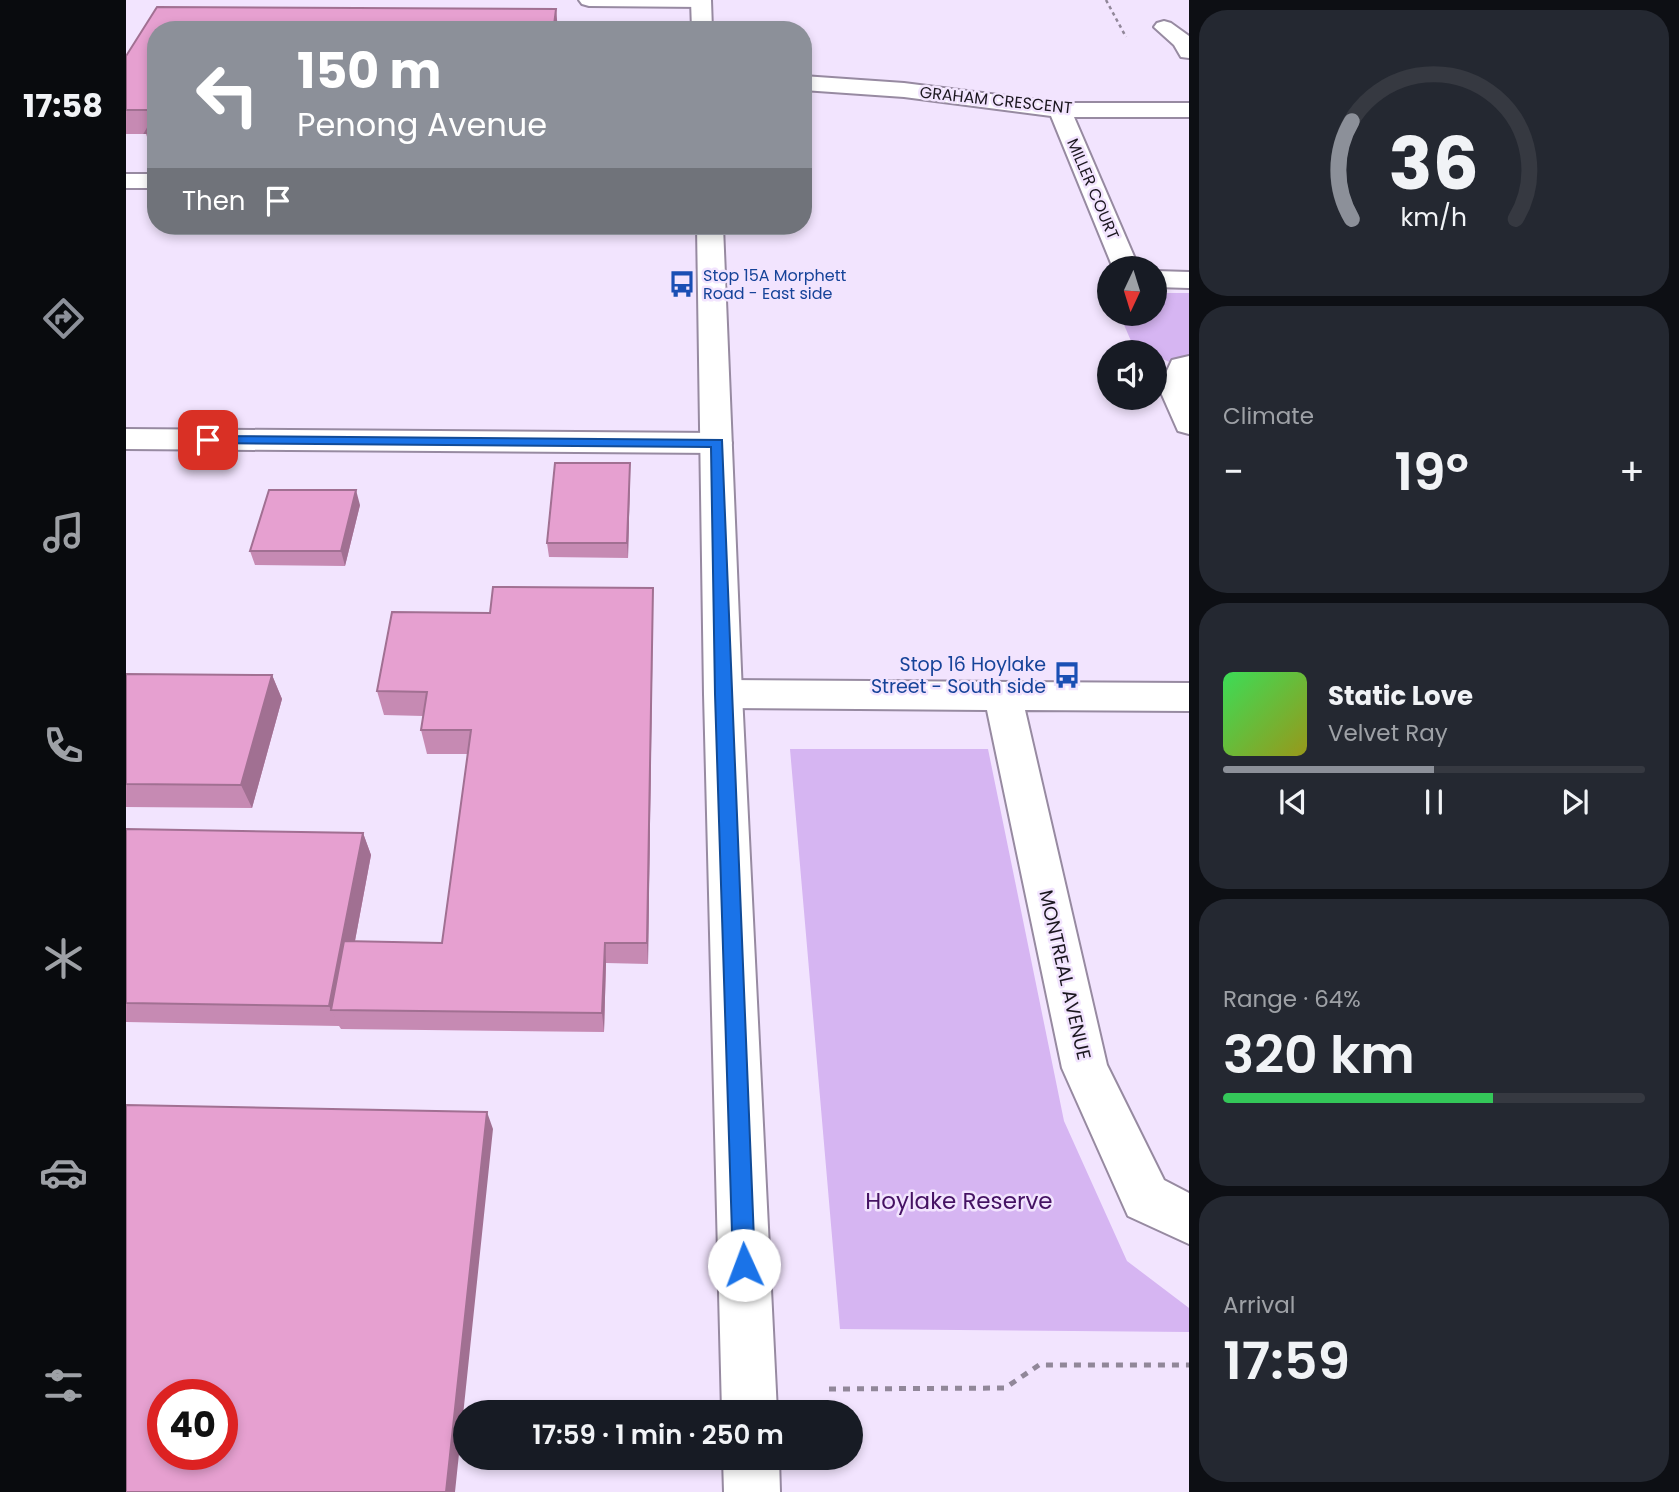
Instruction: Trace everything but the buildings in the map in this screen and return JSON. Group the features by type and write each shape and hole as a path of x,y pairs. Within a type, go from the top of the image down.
{"street":[{"path":"589,0 701,1 702,21"},
{"path":"1164,27 1182,41 1189,52"},
{"name":"GRAHAM CRESCENT","path":"812,84 904,90 1060,110 1189,110"},
{"name":"MILLER COURT","path":"1060,110 1121,256"},
{"path":"126,181 147,181"},
{"path":"710,235 723,694 750,1400"},
{"path":"1167,279 1189,280"},
{"path":"1189,365 1182,366 1174,388 1189,424"},
{"path":"126,439 717,443"},
{"path":"723,694 1189,697"},
{"name":"MONTREAL AVENUE","path":"1003,696 1086,1068 1146,1198 1189,1219"},
{"path":"751,1470 752,1492"}],"path":[{"path":"1106,0 1126,37"},
{"path":"829,1389 1005,1388 1039,1366 1189,1365"}],"green space":[{"path":"1167,293 1189,293 1189,356 1169,362 1167,340 1131,340 1125,326 1167,326"},
{"name":"Hoylake Reserve","path":"790,749 988,749 1064,1121 1127,1261 1189,1308 1189,1332 840,1329"}],"place":[{"name":"Stop 15A Morphett Road - East side","path":"682,284"},
{"name":"Stop 16 Hoylake Street - South side","path":"1067,675"}],"route":[{"path":"208,440 717,443 723,694 744,1265"}]}
